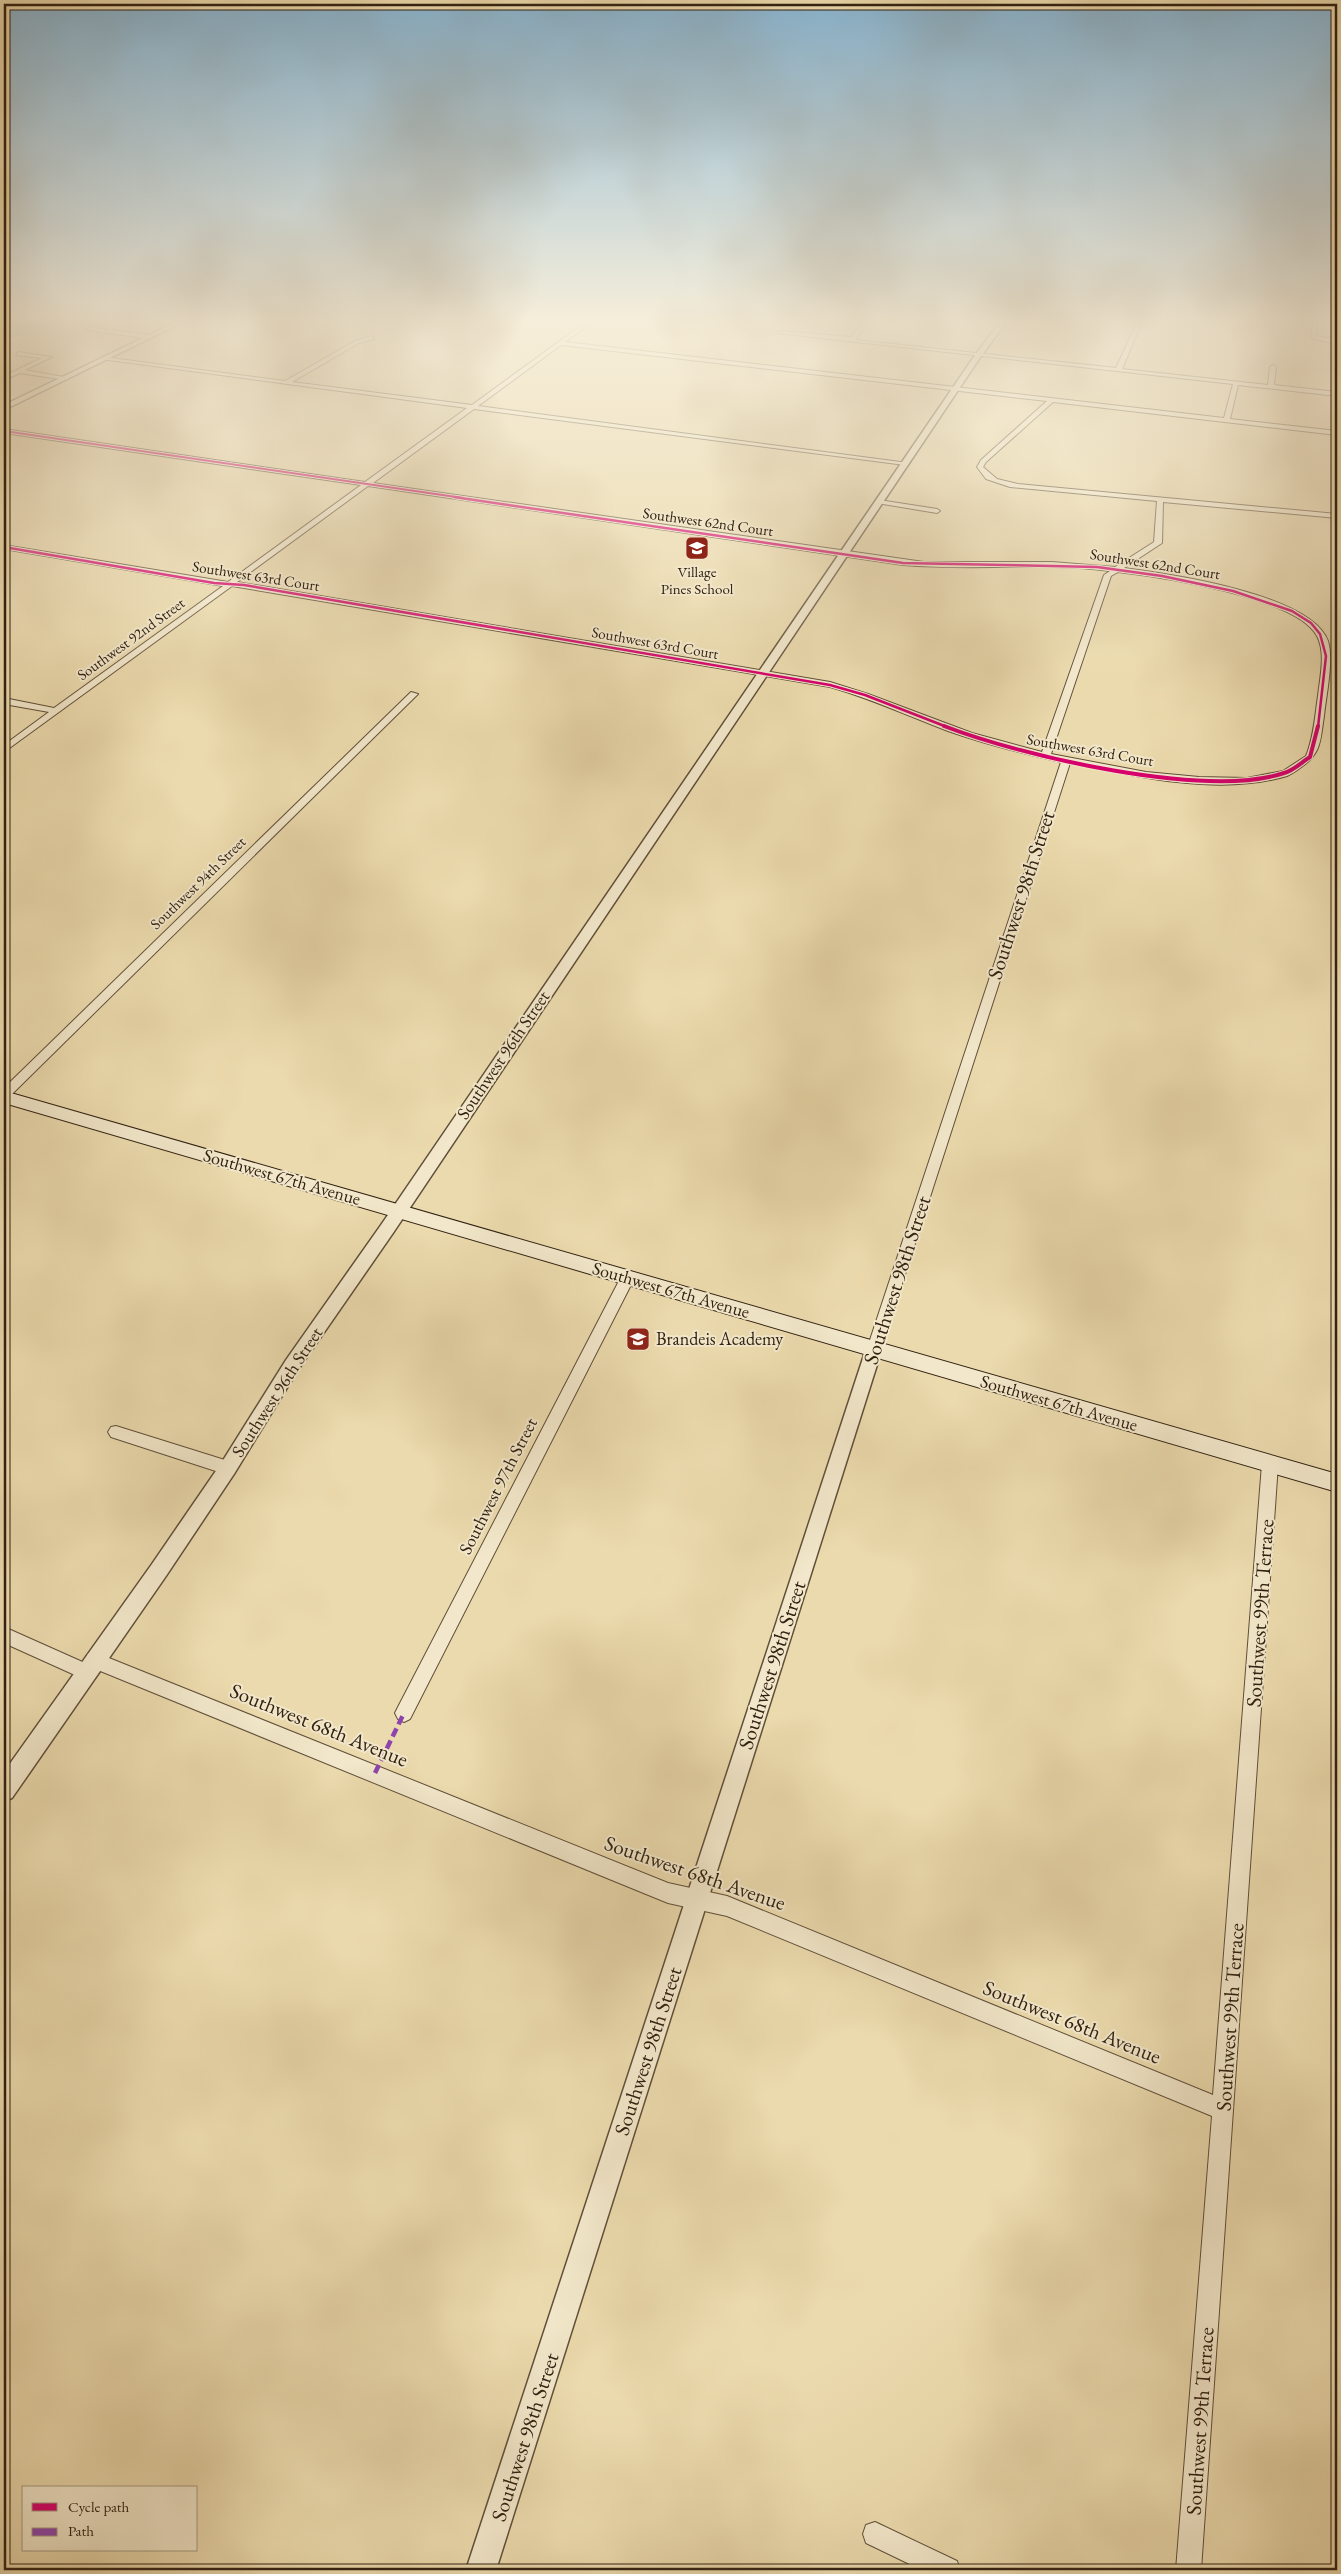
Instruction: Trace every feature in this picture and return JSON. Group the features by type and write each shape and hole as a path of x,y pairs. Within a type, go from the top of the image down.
{"main road":[{"name":"Southwest 67th Avenue","path":"4,1096 1337,1483"}],"street":[{"name":"Southwest 62nd Court","path":"80,442 843,554 942,566 1054,564 1114,570 1245,594 1290,610 1314,625 1322,638 1326,650 1314,746 1310,756 1294,769"},
{"name":"Southwest 92nd Street","path":"4,749 424,442"},
{"path":"747,442 905,463"},
{"name":"Southwest 96th Street","path":"4,1790 228,1468 292,1365 919,442"},
{"path":"1004,442 983,461 980,467 985,475 1002,482 1021,486 1337,516"},
{"path":"1045,756 1108,575 1158,543 1160,500"},
{"path":"879,502 937,511"},
{"name":"Southwest 63rd Court","path":"4,542 231,584 852,690 953,730 1066,761 1176,777 1229,781 1263,779 1294,769"},
{"name":"Southwest 63rd Court","path":"4,547 46,551"},
{"name":"Southwest 94th Street","path":"4,1096 414,694"},
{"path":"4,701 55,711"},
{"name":"Southwest 98th Street","path":"481,2570 874,1349 1066,761"},
{"name":"Southwest 97th Street","path":"404,1713 628,1277"},
{"path":"116,1432 228,1468"},
{"name":"Southwest 99th Terrace","path":"1189,2570 1270,1464"},
{"name":"Southwest 68th Avenue","path":"4,1635 90,1666 668,1894 727,1906 1223,2110"},
{"path":"875,2534 948,2570"}],"marked path":[{"path":"375,1773 404,1713"}],"cycle path":[{"path":"4,547 214,583 244,585 830,685 865,695 952,729 999,744 1092,765 1146,774 1199,780 1247,780 1286,773 1310,757 1316,739 1326,656 1324,642 1318,630 1311,623 1292,611 1265,600 1233,591 1162,576 1097,567 1030,564 924,565 903,563 80,442"}],"place":[{"name":"Village Pines School","path":"697,548"},
{"name":"Brandeis Academy","path":"638,1339"}]}
